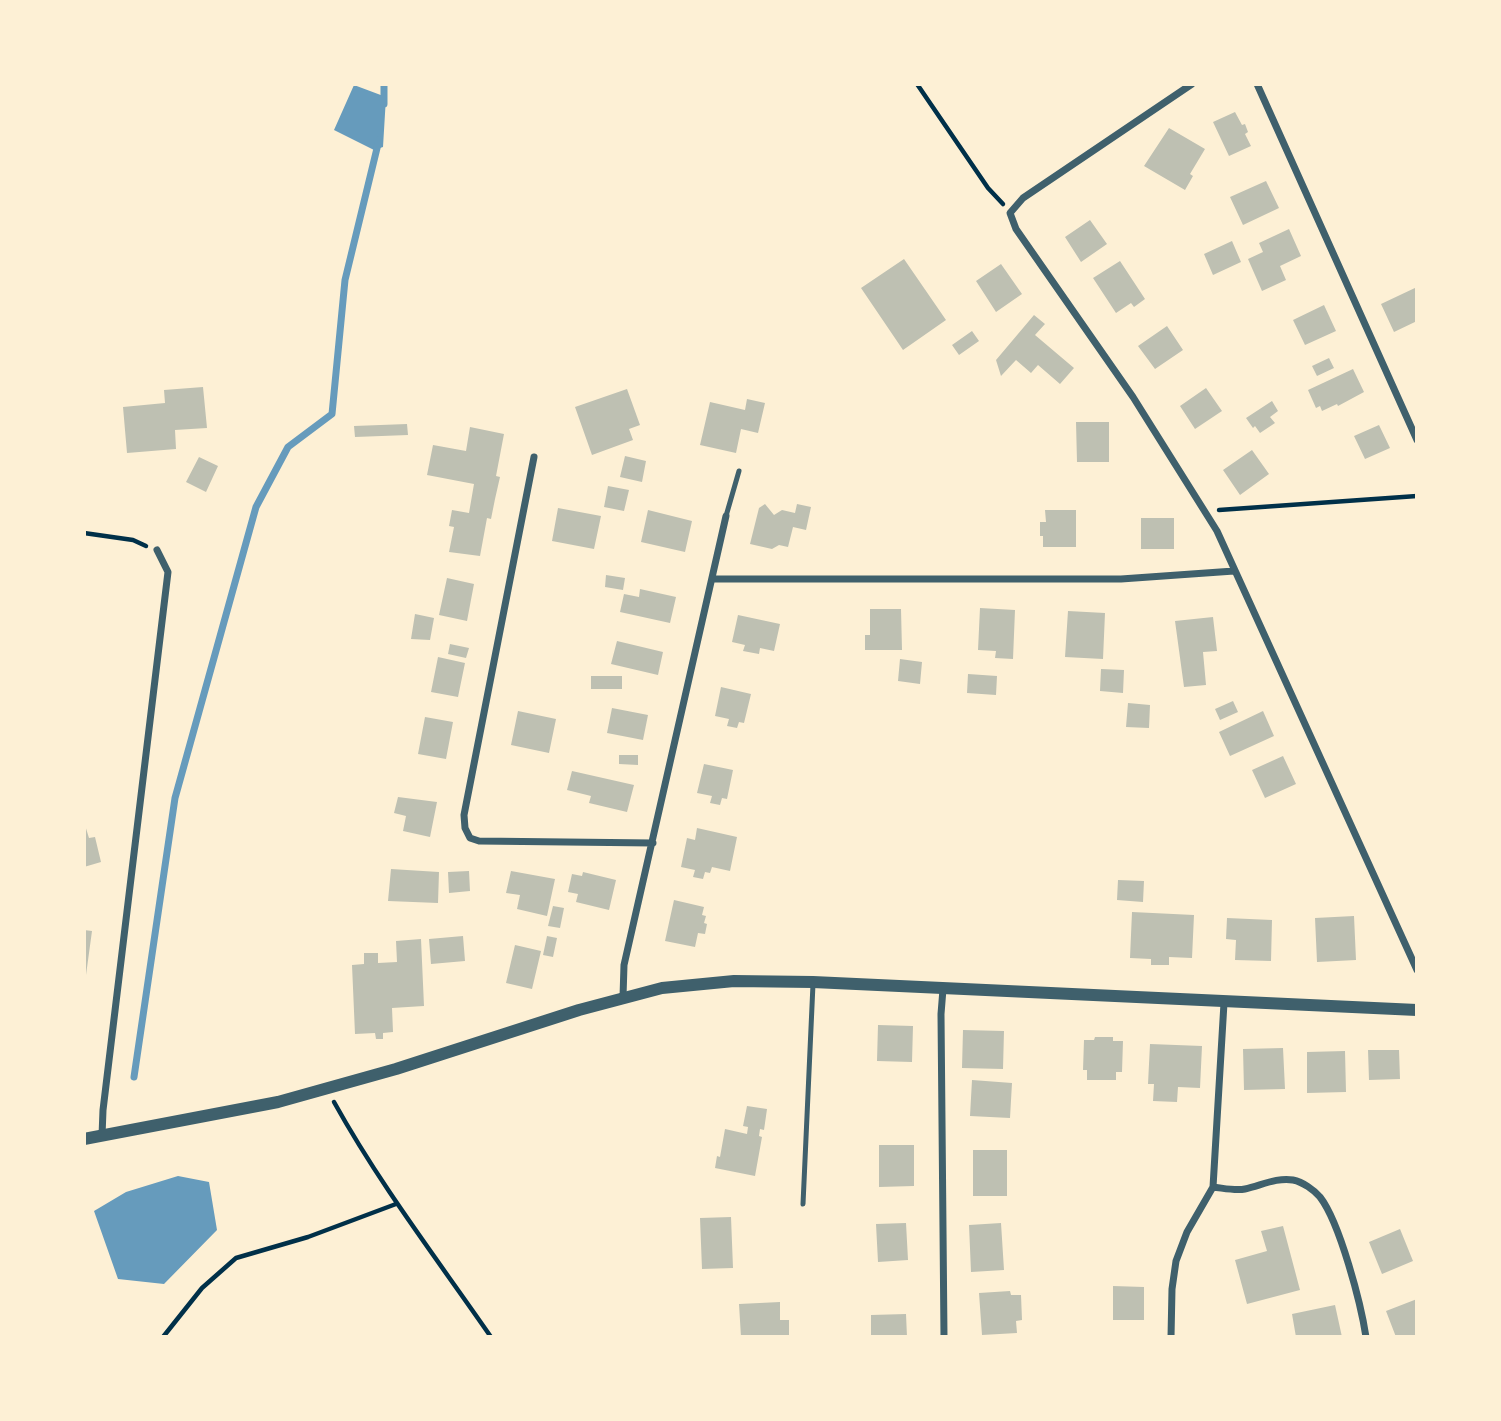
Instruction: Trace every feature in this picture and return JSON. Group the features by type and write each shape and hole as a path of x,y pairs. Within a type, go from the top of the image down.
{"street":[{"path":"1192,84 1023,198 1010,213 1017,229 1133,397 1206,511 1417,970"},
{"path":"1257,84 1417,440"},
{"path":"534,457 464,815 465,828 470,838 479,841 653,843"},
{"path":"623,998 624,965 726,516"},
{"path":"102,1136 168,572 157,550"},
{"path":"712,579 1121,579 1234,571"},
{"path":"84,1139 278,1102 662,988 734,981 813,982 1417,1010"},
{"path":"943,989 944,1337"},
{"path":"1171,1337 1172,1289 1177,1261 1187,1232 1213,1187 1224,1003"},
{"path":"1213,1187 1241,1190 1280,1180 1294,1180 1308,1186 1319,1196 1329,1211 1350,1272 1366,1337"}],"lane":[{"path":"726,516 739,471"},
{"path":"803,1205 813,982"}],"path":[{"path":"917,84 988,188 1010,213"},
{"path":"1206,511 1417,496"},
{"path":"84,533 133,540 157,550"},
{"path":"327,1089 396,1204 491,1337"},
{"path":"163,1337 202,1288 236,1258 308,1237 396,1204"}],"water":[{"path":"354,85 386,97 383,147 374,150 334,130"},
{"path":"178,1176 209,1182 217,1230 164,1284 118,1279 94,1211 126,1192"}],"building":[{"path":"1235,112 1242,125 1245,124 1248,132 1245,134 1251,146 1229,156 1213,122"},
{"path":"1169,128 1205,149 1190,174 1193,176 1185,190 1144,166"},
{"path":"1266,181 1279,208 1243,225 1230,197"},
{"path":"1090,220 1107,244 1081,262 1065,237"},
{"path":"1289,229 1301,256 1280,266 1286,280 1262,291 1248,259 1263,252 1259,243"},
{"path":"1232,241 1241,262 1213,275 1204,254"},
{"path":"904,259 946,320 903,350 861,288"},
{"path":"1120,261 1145,299 1134,307 1131,303 1116,313 1093,278"},
{"path":"1001,264 1022,294 996,312 976,281"},
{"path":"1417,287 1417,321 1394,332 1381,304"},
{"path":"1324,305 1336,331 1305,345 1293,320"},
{"path":"1034,315 1045,324 1035,335 1074,368 1060,384 1038,365 1031,373 1016,360 1001,376 996,360"},
{"path":"1167,326 1183,350 1155,369 1138,346"},
{"path":"972,331 979,341 959,355 952,345"},
{"path":"1329,358 1334,368 1317,376 1312,366"},
{"path":"1353,369 1364,392 1338,406 1337,404 1322,411 1320,406 1316,408 1308,390"},
{"path":"203,387 207,428 175,430 176,449 127,453 123,407 165,403 164,390"},
{"path":"1206,388 1222,411 1195,429 1180,406"},
{"path":"627,389 640,425 629,429 633,440 592,455 575,407"},
{"path":"747,399 765,403 758,433 741,429 736,453 700,445 710,402 745,410"},
{"path":"1272,401 1278,411 1270,417 1275,423 1260,433 1246,418"},
{"path":"1076,422 1109,422 1109,462 1077,462"},
{"path":"407,424 408,435 355,437 354,426"},
{"path":"1379,425 1390,448 1365,459 1354,436"},
{"path":"470,427 504,434 496,476 500,477 491,519 487,518 480,556 449,552 454,527 449,526 452,510 469,513 474,484 427,475 433,445 466,451"},
{"path":"1252,450 1269,474 1240,495 1223,470"},
{"path":"625,456 646,461 642,482 620,477"},
{"path":"199,457 218,466 206,492 186,482"},
{"path":"608,486 629,490 624,511 604,507"},
{"path":"765,504 774,515 782,510 795,513 797,504 811,507 806,530 793,527 788,547 779,545 772,549 750,544 759,508"},
{"path":"558,508 601,516 594,549 552,541"},
{"path":"648,510 692,521 685,552 641,542"},
{"path":"1045,510 1076,510 1076,547 1043,547 1040,522 1046,522"},
{"path":"1141,518 1174,518 1174,549 1141,549"},
{"path":"606,575 625,578 623,590 605,587"},
{"path":"447,578 474,584 467,621 439,615"},
{"path":"640,589 676,597 670,623 620,612 624,594 639,597"},
{"path":"980,608 1015,610 1013,659 995,658 996,651 978,650"},
{"path":"870,609 901,609 902,650 865,650 865,635 870,635"},
{"path":"1068,611 1105,613 1103,659 1065,657"},
{"path":"415,614 434,618 430,640 411,639"},
{"path":"738,615 780,624 774,651 760,648 759,654 743,651 745,645 732,642"},
{"path":"1213,617 1217,651 1203,652 1206,685 1184,687 1175,621"},
{"path":"617,641 663,652 658,675 611,664"},
{"path":"450,644 469,648 466,658 448,654"},
{"path":"438,657 465,663 458,697 431,692"},
{"path":"900,659 922,662 920,684 898,681"},
{"path":"1101,669 1124,670 1123,693 1100,691"},
{"path":"968,674 997,676 996,695 967,693"},
{"path":"591,676 622,676 622,689 591,689"},
{"path":"721,687 751,694 744,723 739,722 737,728 727,726 729,719 715,716"},
{"path":"1233,701 1238,712 1220,720 1215,709"},
{"path":"1128,703 1150,705 1149,728 1126,727"},
{"path":"612,708 648,715 643,740 607,733"},
{"path":"518,711 556,719 549,753 511,745"},
{"path":"1263,711 1274,736 1230,756 1219,732"},
{"path":"425,717 453,722 446,759 418,754"},
{"path":"619,755 638,755 638,765 619,764"},
{"path":"1283,756 1296,784 1265,798 1252,770"},
{"path":"704,764 733,770 727,799 722,798 720,805 710,803 712,796 697,793"},
{"path":"572,771 634,785 627,812 589,803 591,796 567,790"},
{"path":"398,797 437,802 430,837 403,831 406,816 394,813"},
{"path":"84,822 89,838 95,837 101,862 84,867"},
{"path":"697,828 737,837 730,871 712,867 710,873 705,872 703,879 693,877 695,870 681,867 687,838 695,840"},
{"path":"391,869 439,872 438,903 388,901"},
{"path":"469,871 470,891 449,893 448,872"},
{"path":"511,871 555,879 547,916 517,909 520,895 506,893"},
{"path":"583,872 616,880 609,910 576,902 578,894 568,892 572,874 582,876"},
{"path":"1118,880 1144,881 1143,902 1117,900"},
{"path":"674,900 704,907 702,915 706,916 704,923 707,924 705,934 698,933 695,947 665,941"},
{"path":"553,906 564,908 560,928 548,926"},
{"path":"1132,912 1194,915 1192,958 1169,957 1169,965 1151,965 1151,959 1130,958"},
{"path":"1354,916 1356,960 1317,962 1315,918"},
{"path":"1227,918 1272,920 1271,961 1235,960 1236,940 1226,939"},
{"path":"84,930 92,931 86,975 84,975"},
{"path":"463,936 465,961 431,964 429,939"},
{"path":"547,936 557,938 553,957 543,955"},
{"path":"421,939 424,1006 392,1008 393,1032 383,1033 383,1039 376,1039 375,1033 355,1034 352,965 364,964 364,953 378,953 378,963 397,962 396,941"},
{"path":"515,945 541,951 532,989 506,983"},
{"path":"878,1025 913,1026 912,1062 877,1061"},
{"path":"963,1030 1004,1031 1003,1069 962,1068"},
{"path":"1095,1037 1113,1037 1113,1041 1123,1041 1122,1072 1116,1072 1116,1080 1087,1080 1087,1070 1083,1070 1084,1040 1094,1040"},
{"path":"1150,1044 1202,1046 1200,1088 1178,1087 1177,1102 1153,1101 1154,1084 1148,1084"},
{"path":"1283,1048 1285,1089 1244,1090 1243,1049"},
{"path":"1368,1050 1399,1050 1400,1079 1369,1080"},
{"path":"1345,1051 1346,1092 1307,1093 1307,1052"},
{"path":"972,1080 1012,1083 1010,1118 970,1116"},
{"path":"747,1106 767,1109 764,1130 760,1129 759,1136 762,1137 755,1176 715,1168 717,1156 720,1157 725,1129 747,1134 748,1127 743,1126"},
{"path":"879,1145 914,1145 914,1186 879,1187"},
{"path":"973,1150 1007,1150 1007,1196 973,1196"},
{"path":"731,1217 733,1268 702,1269 700,1218"},
{"path":"906,1223 908,1260 878,1262 876,1224"},
{"path":"1001,1223 1004,1270 971,1272 969,1225"},
{"path":"1283,1226 1300,1290 1247,1304 1235,1260 1267,1251 1261,1231"},
{"path":"1400,1229 1413,1261 1382,1274 1369,1242"},
{"path":"1113,1286 1144,1287 1144,1320 1113,1320"},
{"path":"1010,1291 1011,1295 1021,1295 1022,1320 1016,1321 1017,1333 982,1335 979,1293"},
{"path":"1417,1299 1417,1337 1396,1337 1386,1311"},
{"path":"780,1302 780,1320 789,1320 789,1336 741,1337 739,1304"},
{"path":"1335,1305 1342,1337 1296,1337 1292,1314"},
{"path":"906,1314 907,1337 871,1337 871,1315"}],"waterway":[{"path":"384,84 384,104"},
{"path":"134,1077 175,798 256,507 288,447 332,414 345,280 379,140"}]}
